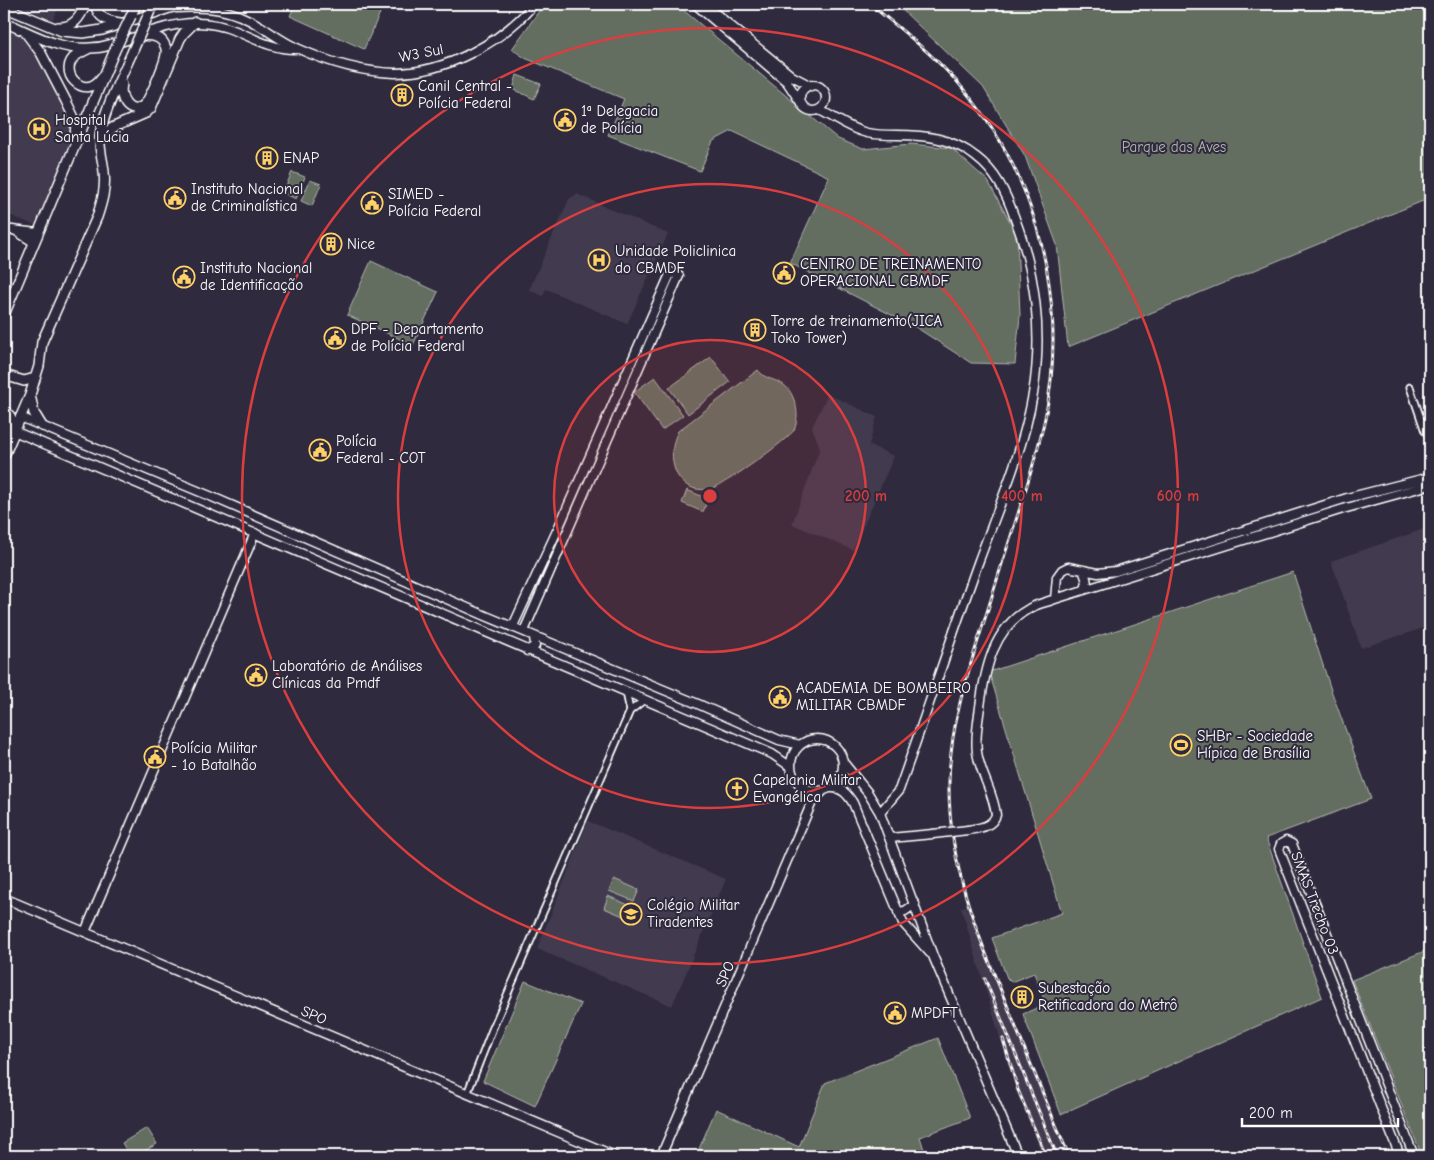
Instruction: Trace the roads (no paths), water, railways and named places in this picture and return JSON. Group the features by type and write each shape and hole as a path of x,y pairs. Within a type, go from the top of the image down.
{"main road":[{"path":"53,28 63,28 74,24 86,4"},
{"path":"95,4 102,18 110,22 123,23"},
{"path":"4,315 131,11 136,4"},
{"path":"4,456 30,395 39,366 42,342 95,222 104,195 104,170 100,156 101,127 153,4"},
{"name":"W3 Sul","path":"4,7 53,28 69,33 83,33 102,30 178,6"},
{"name":"W3 Sul","path":"4,22 62,46 89,48 108,46 137,36"},
{"path":"100,137 114,127 142,116 151,108 180,39 195,22"},
{"path":"20,28 41,52 76,122 72,153"},
{"path":"126,67 120,89 122,98 130,108 139,108 146,102 166,53 165,46 159,38 137,36"},
{"path":"89,48 77,55 70,64 70,73 74,81 83,86 93,86 108,68"},
{"path":"4,375 24,381 35,378"},
{"path":"30,395 34,413 42,426"},
{"path":"4,410 20,417"},
{"path":"4,410 12,420 4,442"}],"street":[{"name":"W3 Sul","path":"178,6 219,8 251,21 298,49 329,60 376,71 410,72 469,56 505,31 534,4"},
{"path":"695,4 787,82 808,110 818,110 834,117 845,126 870,134 934,137 953,143 968,151 988,168 1004,190 1026,246 1037,318 1038,350 1028,418 1014,464 899,790 880,813"},
{"path":"704,4 792,76 811,86 816,86 824,92 825,102 834,117"},
{"name":"W3 Sul","path":"137,36 175,24 195,22 228,28 264,43 287,49 298,49"},
{"path":"801,102 802,92 811,86"},
{"path":"818,110 825,102"},
{"path":"4,229 37,233"},
{"path":"14,229 34,242"},
{"path":"513,626 670,272 679,276 524,631"},
{"path":"665,285 673,290"},
{"path":"626,374 634,377"},
{"path":"1410,387 1425,431 1430,436"},
{"path":"20,417 779,740 800,746"},
{"path":"14,431 772,754 791,767"},
{"path":"593,448 602,452"},
{"path":"158,492 158,480 164,477"},
{"path":"1055,599 1057,577 1062,570 1068,567 1098,573 1116,571 1347,498 1430,477"},
{"path":"890,838 979,828 990,823 996,815 976,748 984,682 988,661 995,644 1010,622 1032,607 1333,512 1430,484"},
{"path":"215,516 219,512 220,501"},
{"path":"560,522 570,527"},
{"path":"86,932 255,533"},
{"path":"324,563 330,562 333,558 332,549"},
{"path":"1083,570 1087,579 1087,586 1084,590"},
{"path":"1056,585 1064,593 1070,594"},
{"path":"532,586 543,586"},
{"path":"451,617 450,608 457,603"},
{"path":"528,651 535,646 534,636"},
{"path":"626,692 630,711"},
{"path":"467,1094 492,1030 630,711 644,700"},
{"path":"691,719 698,704"},
{"path":"812,802 809,790 796,781 791,767 792,759 800,746 812,740 826,741 838,749 843,762 868,793 880,813 933,956 1018,1156"},
{"path":"809,790 823,791 831,788 841,777 843,762"},
{"path":"831,788 841,790 848,795 853,803 898,912 906,927 933,956"},
{"name":"SPO","path":"661,1156 812,802 823,791"},
{"name":"SMAS Trecho 03","path":"1400,1156 1280,850 1280,845 1283,842 1292,844 1414,1156"},
{"name":"SPO","path":"4,898 615,1156"},
{"path":"898,912 904,911 915,904"},
{"path":"1384,1116 1395,1111"}],"railway":[{"path":"870,4 941,65 973,101 1000,140 1021,183 1037,229 1048,276 1053,323 1052,371 1045,418 1027,484 964,686 950,758 949,782 953,841 966,896 985,950 1069,1156"},
{"path":"985,979 1057,1156"},
{"path":"1003,1039 1018,1090 1046,1156"}],"place":[{"name":"Canil Central - Polícia Federal","path":"402,95"},
{"name":"1ª Delegacia de Polícia","path":"565,120"},
{"name":"Hospital Santa Lúcia","path":"39,129"},
{"name":"ENAP","path":"267,158"},
{"name":"Instituto Nacional de Criminalística","path":"175,198"},
{"name":"SIMED - Polícia Federal","path":"372,203"},
{"name":"Nice","path":"331,244"},
{"name":"Unidade Policlinica do CBMDF","path":"599,260"},
{"name":"CENTRO DE TREINAMENTO OPERACIONAL CBMDF","path":"784,273"},
{"name":"Instituto Nacional de Identificação","path":"184,277"},
{"name":"Torre de treinamento(JICA Toko Tower)","path":"755,330"},
{"name":"DPF - Departamento de Polícia Federal","path":"335,338"},
{"name":"Polícia Federal - COT","path":"320,450"},
{"name":"Laboratório de Análises Clínicas da Pmdf","path":"256,675"},
{"name":"ACADEMIA DE BOMBEIRO MILITAR CBMDF","path":"780,697"},
{"name":"SHBr - Sociedade Hípica de Brasília","path":"1181,745"},
{"name":"Polícia Militar - 1o Batalhão","path":"155,757"},
{"name":"Capelania Militar Evangélica","path":"737,789"},
{"name":"Colégio Militar Tiradentes","path":"631,914"},
{"name":"Subestação Retificadora do Metrô","path":"1022,997"},
{"name":"MPDFT","path":"895,1013"}],"park label":[{"name":"Parque das Aves","path":"1174,147"}]}
